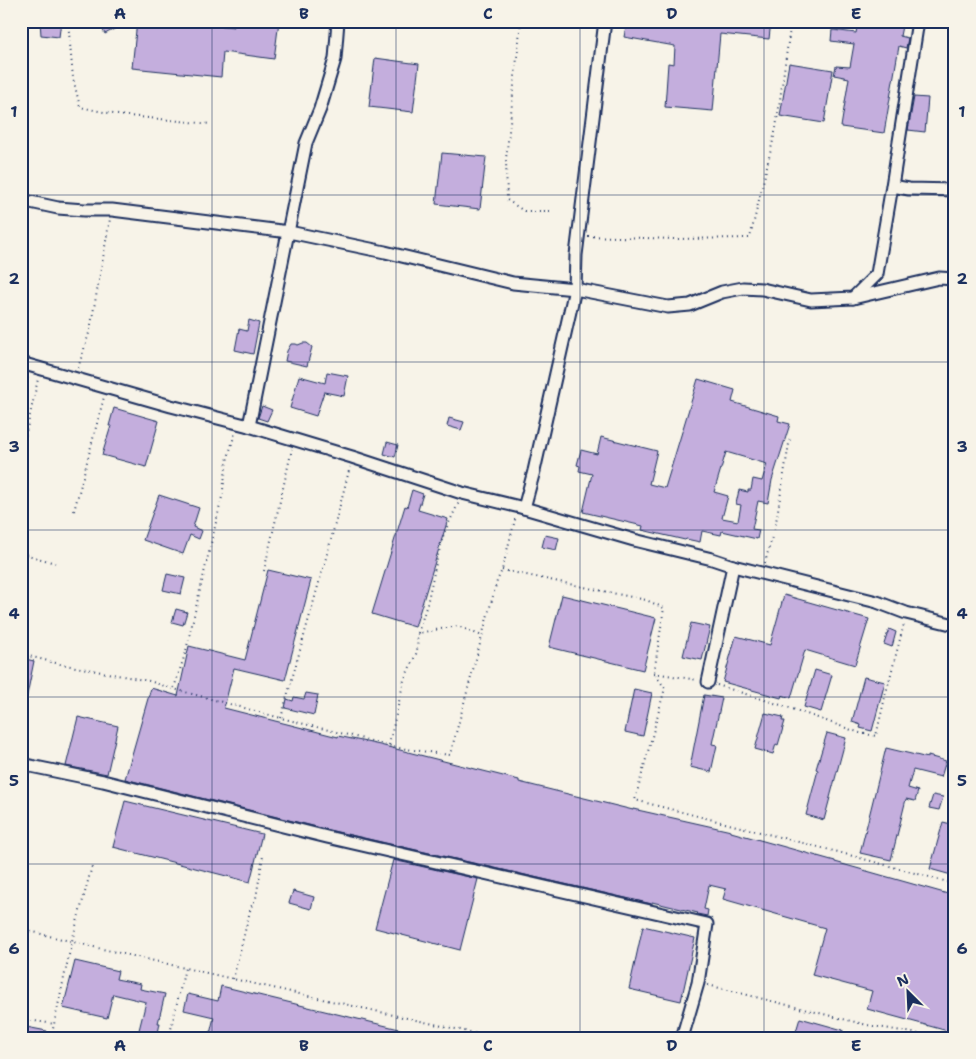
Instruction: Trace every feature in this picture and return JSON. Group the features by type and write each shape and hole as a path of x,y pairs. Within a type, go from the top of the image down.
{"street":[{"path":"243,425 289,232 306,143 320,109 335,58 338,21"},
{"path":"522,507 534,471 575,289 576,255 604,21"},
{"path":"853,298 878,274 918,21"},
{"path":"892,186 909,189 955,190"},
{"path":"22,202 58,208 112,210 289,232 385,252 513,283 575,289 668,307 690,305 722,292 743,288 762,289 811,300 853,298 939,278 955,279"},
{"path":"31,366 352,457 462,493 522,507 634,540 877,602 906,613 955,625"},
{"path":"708,682 733,566"},
{"path":"21,764 104,781 326,837 708,924 698,983 682,1038"}],"path":[{"path":"68,21 73,78 80,107 118,115 211,124"},
{"path":"522,21 506,159 507,200 524,211 553,211"},
{"path":"579,236 674,239 750,238 776,128 791,21"},
{"path":"75,378 90,330 112,210"},
{"path":"21,403 31,366"},
{"path":"21,455 31,366"},
{"path":"74,511 106,388"},
{"path":"174,689 192,624 222,497 227,460 243,425"},
{"path":"762,572 776,522 790,438"},
{"path":"264,572 294,441"},
{"path":"281,718 352,457"},
{"path":"389,745 404,680 416,652 418,633 444,533 462,493"},
{"path":"21,654 60,664 149,681 281,718 399,748 450,755 497,581 522,507"},
{"path":"21,553 55,563"},
{"path":"502,570 646,600 664,608 654,673 665,688 635,800 955,884"},
{"path":"654,673 708,682 876,736 906,613"},
{"path":"418,633 458,626 482,636"},
{"path":"233,979 251,907 256,898 263,856"},
{"path":"51,1038 72,940 92,866"},
{"path":"21,928 98,948 496,1038"},
{"path":"169,1038 185,968"},
{"path":"698,983 867,1024 942,1038"},
{"path":"21,1019 55,1024"}],"building":[{"path":"40,21 61,21 59,37 41,35"},
{"path":"98,21 129,21 105,34"},
{"path":"137,21 182,22 234,27 234,21 279,21 274,59 223,52 221,77 132,68"},
{"path":"627,21 676,29 677,21 771,21 769,39 720,34 713,111 665,107 668,63 674,64 675,46 624,37"},
{"path":"858,21 879,23 879,21 903,21 900,36 908,38 906,48 899,46 884,133 841,127 849,78 834,75 836,66 850,67 854,44 831,41 832,30 856,33"},
{"path":"375,58 419,64 413,112 369,107"},
{"path":"789,63 833,70 824,123 780,116"},
{"path":"914,97 928,98 925,132 908,130"},
{"path":"442,153 486,157 480,209 436,204"},
{"path":"249,320 259,323 253,354 235,350 239,329 247,331"},
{"path":"307,343 312,347 307,366 285,361 291,344 298,345"},
{"path":"327,372 348,376 344,396 324,392 316,416 290,408 299,376 325,383"},
{"path":"698,379 735,390 732,402 779,416 778,421 790,424 772,480 768,503 758,501 752,529 759,530 757,539 722,531 721,535 702,531 700,542 685,540 642,530 643,526 583,512 592,474 579,471 580,466 577,465 581,450 597,454 601,437 657,451 649,484 665,488","holes":["726,452 767,464 762,481 753,479 751,490 748,490 748,492 739,490 736,504 741,505 738,521 722,518 728,496 714,492"]},
{"path":"262,406 272,410 267,421 258,418"},
{"path":"114,408 159,421 146,467 102,455 111,426 109,426"},
{"path":"449,418 464,422 461,430 447,426"},
{"path":"387,442 398,445 395,457 384,454"},
{"path":"412,490 423,494 418,510 448,519 415,627 372,614 405,506 407,507"},
{"path":"159,495 199,508 193,527 202,531 199,539 190,535 183,554 143,540"},
{"path":"545,535 559,538 556,550 542,547"},
{"path":"268,570 311,580 285,680 234,668 224,708 338,737 380,745 633,810 731,831 955,896 955,1033 867,1009 872,991 812,975 825,928 723,899 726,889 709,885 704,909 708,910 707,916 329,830 125,779 151,688 178,696 189,646 245,660"},
{"path":"167,574 185,578 181,594 163,590"},
{"path":"562,595 656,618 643,670 549,647"},
{"path":"784,595 869,619 855,665 805,650 791,698 782,695 781,698 723,682 736,636 770,645"},
{"path":"176,609 187,612 183,625 172,622"},
{"path":"691,623 710,627 702,660 683,656"},
{"path":"889,629 896,632 892,647 884,644"},
{"path":"21,658 34,661 25,705 21,704"},
{"path":"815,670 832,675 821,712 804,707"},
{"path":"864,677 885,682 872,731 860,728 861,725 852,722"},
{"path":"634,689 652,693 643,736 625,732"},
{"path":"306,693 318,695 314,715 285,708 287,699 293,701 294,697 304,699"},
{"path":"704,695 722,698 712,744 717,745 711,772 690,767"},
{"path":"765,713 783,717 782,721 785,721 778,745 776,744 773,754 755,749"},
{"path":"78,717 118,726 107,774 66,766"},
{"path":"827,733 846,738 824,820 806,815 818,770 816,769"},
{"path":"886,748 946,761 941,777 913,770 908,788 918,791 915,801 906,799 891,860 860,853"},
{"path":"933,795 943,797 939,810 929,808"},
{"path":"125,801 262,834 250,882 113,847"},
{"path":"943,822 955,825 955,876 930,869"},
{"path":"393,860 478,879 460,950 375,928"},
{"path":"293,891 314,897 311,909 289,903"},
{"path":"643,926 695,938 681,1001 629,989"},
{"path":"75,961 118,971 116,979 141,984 140,989 165,994 158,1023 160,1023 157,1038 137,1038 146,1002 113,994 107,1018 63,1008"},
{"path":"221,986 424,1035 424,1038 209,1038 214,1017 184,1010 188,994 218,1001"},
{"path":"800,1018 843,1030 841,1038 794,1038"},
{"path":"21,1026 47,1031 45,1038 21,1038"}]}
